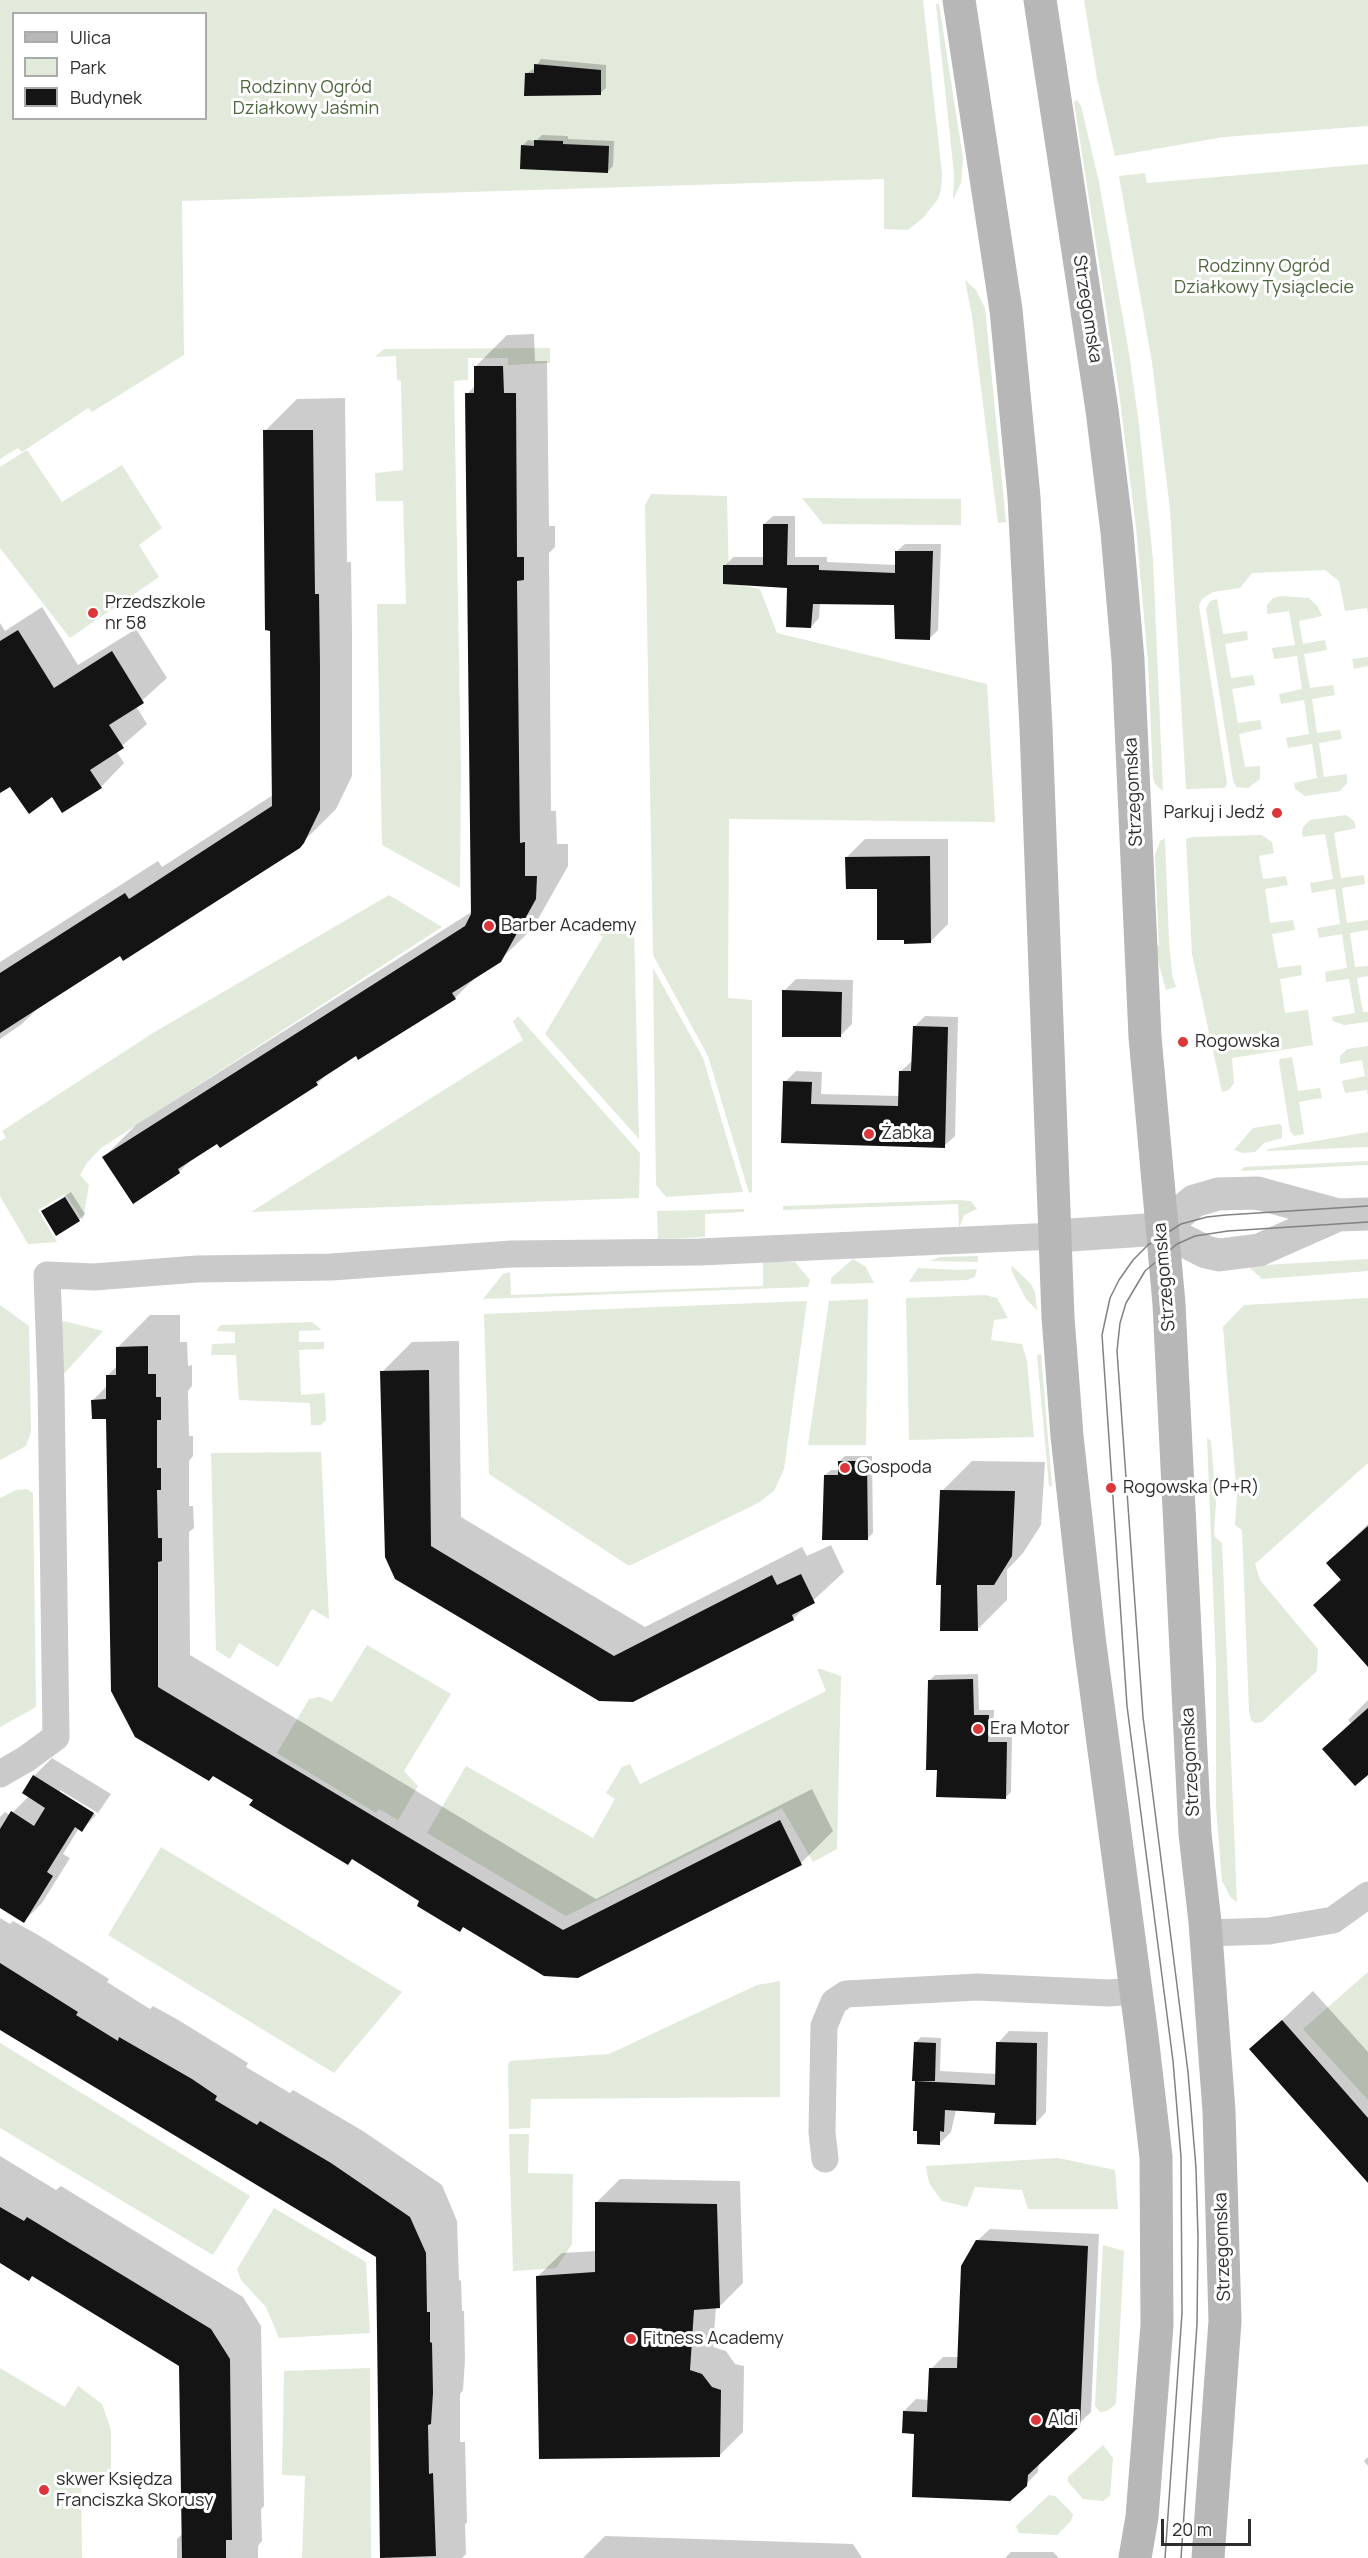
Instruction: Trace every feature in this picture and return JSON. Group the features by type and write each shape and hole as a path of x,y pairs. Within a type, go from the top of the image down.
{"main road":[{"path":"959,0 1006,310 1024,497 1036,728 1055,1236 1067,1436 1089,1637 1156,2157 1157,2325 1142,2517 1135,2558"},
{"name":"Strzegomska","path":"1040,0 1102,410 1117,532 1128,660 1145,1037 1169,1304 1195,1834 1206,1933 1219,2111 1225,2321 1208,2558"}],"street":[{"path":"1161,1229 1194,1201 1218,1194 1257,1192 1353,1214"},
{"path":"0,1774 26,1759 56,1737 51,1385 47,1275 94,1277 197,1269 332,1267 511,1254 700,1252 895,1245 1161,1229 1206,1252 1219,1255 1258,1250 1353,1214"},
{"path":"1206,1933 1269,1931 1333,1920 1368,1895"},
{"path":"825,2159 822,2132 824,2026 834,2002 846,1994 977,1987 1108,1993 1136,1991"}],"green space":[{"name":"Rodzinny Ogród Działkowy Jaśmin","path":"0,0 923,0 942,174 938,199 924,217 908,230 884,229 884,179 182,201 184,355 92,412 88,408 22,452 18,448 0,459"},
{"path":"1084,0 1368,0 1368,126 1224,137 1115,156 1097,78"},
{"path":"936,4 939,4 963,158 961,183 953,200 954,174"},
{"path":"1077,100 1081,106 1099,182 1129,353 1139,425 1153,560 1163,791 1155,784 1153,778 1148,662 1136,527 1119,392 1074,102"},
{"name":"Rodzinny Ogród Działkowy Tysiąclecie","path":"1368,164 1368,614 1367,608 1345,611 1339,581 1325,570 1252,573 1240,588 1213,592 1202,599 1199,606 1227,783 1225,788 1186,789 1170,509 1152,362 1119,176 1145,173 1147,183"},
{"path":"965,280 976,290 985,308 1006,522 998,523 972,316"},
{"path":"550,348 550,363 508,365 508,358 468,358 468,380 454,381 461,768 460,888 382,845 377,604 406,604 403,501 376,501 375,473 403,470 401,381 397,380 396,356 375,357 384,349"},
{"path":"27,450 62,502 122,465 162,528 139,545 159,577 70,638 0,548 0,467"},
{"path":"651,494 727,496 729,583 760,589 777,633 987,684 995,822 729,819 728,998 752,1000 752,1192 749,1193 708,1056 653,955 645,505"},
{"path":"802,498 961,499 961,525 823,524"},
{"path":"1282,596 1309,598 1318,607 1322,616 1299,621 1303,644 1325,640 1327,650 1304,654 1310,688 1333,685 1335,695 1312,699 1317,733 1340,730 1342,739 1319,743 1324,777 1347,774 1347,783 1340,791 1305,796 1295,789 1294,783 1317,778 1312,744 1288,748 1286,738 1309,734 1304,700 1281,704 1279,694 1302,689 1297,656 1274,659 1272,648 1295,645 1289,611 1267,614 1267,605 1273,598"},
{"path":"1217,599 1223,634 1247,631 1248,640 1225,644 1231,678 1253,675 1255,685 1232,689 1238,723 1260,720 1262,729 1239,734 1245,767 1260,766 1260,779 1248,788 1236,787 1233,780 1206,609 1210,601"},
{"path":"1368,657 1368,666 1354,669 1352,659"},
{"path":"1346,815 1354,821 1356,828 1334,833 1341,878 1364,875 1365,884 1342,888 1347,923 1368,920 1368,930 1350,933 1355,967 1368,966 1368,976 1357,978 1363,1012 1368,1012 1368,1022 1344,1025 1333,1021 1332,1017 1355,1013 1349,979 1326,982 1325,972 1347,968 1342,934 1319,938 1317,928 1340,924 1335,889 1312,893 1310,883 1333,879 1325,834 1303,837 1302,833 1303,827 1310,820"},
{"path":"1262,835 1272,842 1274,853 1259,856 1263,879 1286,876 1288,885 1265,889 1270,923 1293,920 1295,930 1272,934 1278,968 1301,965 1302,975 1280,979 1285,1013 1308,1010 1313,1045 1232,1058 1234,1083 1229,1090 1222,1092 1192,954 1186,839"},
{"path":"1165,838 1169,942 1172,975 1176,987 1166,990 1156,946 1159,945 1155,855 1160,841"},
{"path":"389,895 442,927 101,1148 87,1163 80,1175 89,1185 83,1220 65,1194 38,1210 57,1242 28,1244 0,1196 0,1141 6,1138 2,1131 153,1033"},
{"path":"629,922 634,928 639,1139 545,1034 603,937 586,925"},
{"path":"653,968 703,1058 743,1192 666,1197 656,1185"},
{"path":"518,1016 640,1153 639,1198 251,1212 523,1040 513,1022"},
{"path":"1368,1046 1368,1097 1367,1090 1345,1093 1342,1081 1365,1076 1362,1060 1340,1064 1340,1056 1347,1049"},
{"path":"1292,1057 1298,1091 1320,1088 1322,1098 1299,1102 1304,1134 1294,1136 1290,1131 1279,1062 1280,1059"},
{"path":"1279,1124 1282,1126 1282,1138 1264,1143 1255,1152 1243,1153 1234,1150 1253,1128"},
{"path":"1368,1132 1368,1147 1266,1151 1269,1149"},
{"path":"1368,1161 1368,1165 1241,1171 1244,1167"},
{"path":"971,1201 977,1209 964,1215 959,1228 958,1204 783,1210 783,1206"},
{"path":"744,1209 744,1212 705,1214 705,1237 658,1239 657,1211"},
{"path":"978,1256 978,1262 930,1261 940,1257"},
{"path":"853,1259 866,1267 874,1283 831,1284 831,1278"},
{"path":"1368,1259 1368,1271 1262,1279 1248,1266"},
{"path":"763,1262 795,1262 810,1280 808,1287 483,1299 503,1274 510,1272 511,1295 763,1286"},
{"path":"1011,1265 1031,1284 1035,1292 1037,1310 1026,1299 1012,1272"},
{"path":"918,1268 977,1269 975,1277 967,1280 909,1282"},
{"path":"985,1295 997,1298 1008,1318 994,1320 991,1340 1022,1344 1027,1361 1034,1437 909,1440 906,1298"},
{"path":"1368,1298 1368,1463 1255,1564 1260,1580 1318,1649 1317,1671 1262,1722 1255,1723 1251,1720 1249,1711 1242,1530 1235,1525 1237,1498 1223,1327 1244,1305"},
{"path":"868,1299 866,1445 808,1445 829,1301"},
{"path":"807,1301 784,1469 774,1491 758,1503 629,1566 489,1474 484,1314"},
{"path":"0,1305 29,1326 31,1432 26,1446 0,1460"},
{"path":"61,1322 103,1331 61,1377"},
{"path":"312,1322 322,1330 299,1331 299,1342 324,1342 324,1349 299,1350 301,1395 325,1393 326,1420 321,1425 311,1425 310,1403 239,1400 236,1355 211,1355 212,1344 235,1343 235,1332 217,1331 218,1328 221,1325"},
{"path":"1041,1354 1052,1486 1049,1486 1037,1355"},
{"path":"1207,1438 1211,1441 1216,1504 1214,1531 1215,1537 1222,1543 1237,1902 1231,1898 1222,1881 1216,1807 1216,1665"},
{"path":"321,1452 329,1619 312,1609 278,1667 239,1643 230,1659 216,1650 211,1453"},
{"path":"27,1489 33,1493 36,1707 0,1727 0,1498 16,1490"},
{"path":"367,1645 451,1694 404,1771 418,1786 398,1820 379,1809 376,1813 277,1753 309,1699 320,1697 332,1702"},
{"path":"817,1669 841,1676 837,1849 813,1862 782,1808 566,1916 427,1833 466,1766 593,1838 615,1799 606,1793 622,1767 630,1764 640,1784 705,1752 826,1691"},
{"path":"161,1847 402,1992 334,2073 108,1935"},
{"path":"1368,1972 1368,2100 1303,2029"},
{"path":"780,1981 780,2097 531,2099 530,2128 509,2129 508,2066 510,2061 609,2054 757,1985"},
{"path":"0,2043 250,2196 213,2255 0,2128"},
{"path":"509,2134 529,2134 528,2173 573,2174 572,2244 556,2268 513,2271"},
{"path":"1058,2158 1115,2170 1118,2209 1028,2209 1022,2190 975,2187 967,2207 942,2201 929,2183 926,2166"},
{"path":"274,2208 366,2262 370,2333 279,2338 266,2307 241,2280 237,2269"},
{"path":"1103,2245 1124,2251 1116,2404 1107,2411 1100,2412 1095,2406"},
{"name":"skwer Księdza Franciszka Skorusy","path":"0,2368 65,2407 78,2386 102,2404 111,2430 111,2475 81,2478 82,2558 0,2558"},
{"path":"370,2368 371,2558 302,2558 305,2476 282,2475 284,2371"},
{"path":"1103,2445 1113,2458 1110,2496 1103,2501 1083,2499 1068,2482 1068,2477"},
{"path":"1049,2495 1055,2496 1073,2514 1071,2521 1057,2535 1019,2533 1016,2526"}],"building":[{"path":"534,64 601,70 601,95 524,96 525,73 534,73"},
{"path":"534,140 609,146 608,173 520,169 521,145 534,146"},
{"path":"474,366 503,366 504,393 516,393 517,557 524,557 524,580 517,581 520,843 525,842 525,876 537,876 536,899 501,962 452,993 456,999 358,1060 356,1056 316,1082 318,1085 220,1148 217,1144 178,1169 180,1173 133,1204 102,1157 465,926 471,914 465,393 474,393"},
{"path":"263,430 313,430 315,594 319,594 320,810 300,848 123,961 120,956 0,1033 0,973 125,893 129,899 272,806 270,631 265,630"},
{"path":"763,524 788,524 787,565 819,565 819,570 895,573 895,551 933,551 930,640 895,639 894,605 813,604 811,628 786,627 787,588 723,584 723,565 763,565"},
{"path":"18,630 54,688 112,651 144,703 109,725 124,748 90,770 102,788 62,813 52,797 29,814 10,787 0,793 0,641"},
{"path":"930,856 931,943 904,944 904,940 877,940 877,889 846,889 845,857"},
{"path":"782,990 842,992 841,1037 782,1037"},
{"path":"913,1026 948,1027 945,1148 781,1143 783,1081 812,1082 811,1104 898,1106 899,1071 911,1071"},
{"path":"65,1197 80,1221 56,1236 41,1211"},
{"path":"148,1346 148,1374 156,1374 156,1397 161,1397 161,1420 157,1420 157,1468 161,1468 161,1490 157,1490 158,1538 162,1538 162,1561 158,1562 158,1687 563,1930 780,1820 802,1865 578,1978 544,1976 463,1927 460,1932 417,1906 419,1901 352,1859 348,1865 249,1805 253,1800 213,1776 209,1781 135,1737 111,1691 106,1419 92,1419 91,1400 106,1399 106,1375 116,1375 116,1347"},
{"path":"429,1370 431,1546 614,1656 772,1575 777,1585 801,1574 815,1603 792,1615 794,1620 633,1702 599,1701 395,1579 385,1557 380,1371"},
{"path":"838,1461 867,1461 868,1540 822,1540 824,1475 838,1475"},
{"path":"940,1490 1015,1491 1012,1556 994,1585 977,1585 978,1631 940,1631 941,1585 936,1585"},
{"path":"1368,1526 1368,1667 1313,1605 1341,1580 1326,1563"},
{"path":"973,1679 974,1715 989,1715 988,1742 1007,1742 1006,1799 936,1797 937,1770 926,1770 928,1680"},
{"path":"1368,1708 1368,1775 1355,1786 1322,1749"},
{"path":"33,1775 94,1813 82,1832 75,1827 47,1872 53,1876 24,1923 0,1908 0,1829 11,1811 34,1826 45,1808 22,1793"},
{"path":"0,1963 78,2012 76,2015 118,2041 119,2037 192,2079 217,2096 215,2100 257,2125 260,2121 331,2163 410,2217 426,2253 427,2312 430,2312 433,2393 431,2424 428,2425 429,2474 433,2473 436,2556 380,2558 376,2257 0,2030"},
{"path":"1282,2020 1368,2118 1368,2183 1249,2049"},
{"path":"914,2042 936,2043 935,2081 912,2081"},
{"path":"996,2042 1037,2043 1036,2125 994,2124 995,2113 945,2110 944,2132 940,2131 940,2145 917,2144 917,2131 913,2131 915,2081 995,2085"},
{"path":"595,2202 717,2204 720,2308 694,2310 690,2370 702,2374 712,2387 721,2390 720,2457 539,2459 536,2276 595,2272"},
{"path":"0,2207 24,2221 27,2217 211,2329 230,2359 232,2540 226,2540 226,2558 182,2558 179,2366 32,2276 29,2281 0,2263"},
{"path":"976,2240 1088,2246 1080,2426 1028,2475 1027,2486 1010,2501 912,2497 914,2434 902,2433 903,2411 927,2412 929,2368 957,2368 961,2266"}],"tram line":[{"path":"1165,2558 1182,2313 1181,2157 1173,2061 1127,1706 1102,1335 1110,1298 1133,1260 1148,1245 1181,1224 1226,1215 1368,1206"},
{"path":"1181,2558 1197,2324 1196,2168 1188,2072 1143,1717 1117,1351 1120,1323 1126,1303 1145,1271 1177,1244 1195,1236 1228,1231 1368,1222"}],"place":[{"name":"Przedszkole nr 58","path":"93,613"},
{"name":"Parkuj i Jedź","path":"1277,813"},
{"name":"Barber Academy","path":"489,926"},
{"name":"Rogowska","path":"1183,1042"},
{"name":"Żabka","path":"869,1134"},
{"name":"Gospoda","path":"845,1468"},
{"name":"Rogowska (P+R)","path":"1111,1488"},
{"name":"Era Motor","path":"978,1729"},
{"name":"Fitness Academy","path":"631,2339"},
{"name":"Aldi","path":"1036,2420"},
{"name":"skwer Księdza Franciszka Skorusy","path":"44,2490"}]}
